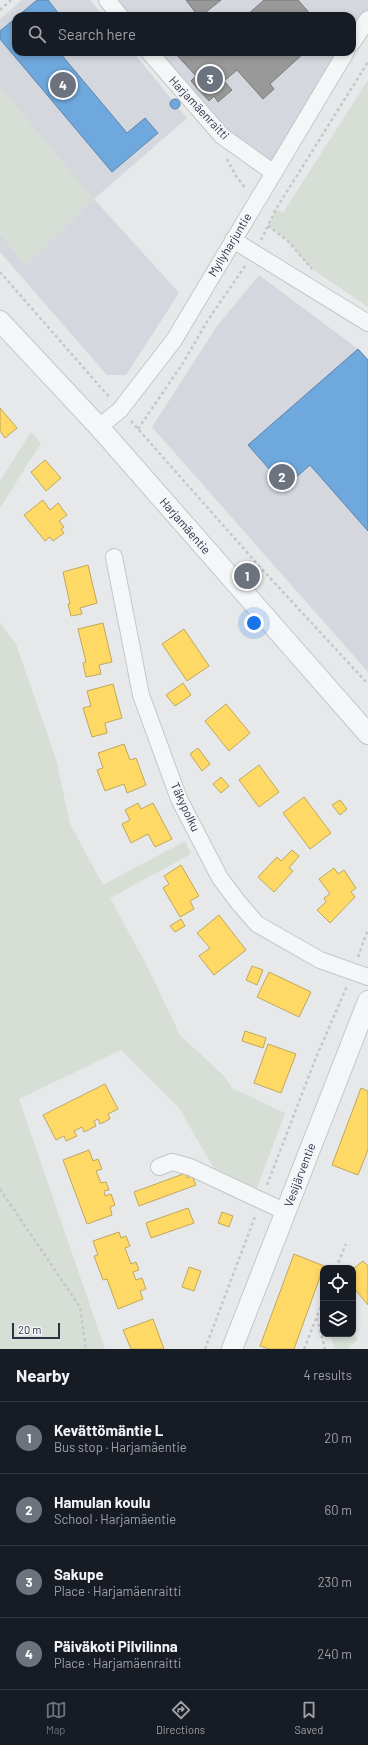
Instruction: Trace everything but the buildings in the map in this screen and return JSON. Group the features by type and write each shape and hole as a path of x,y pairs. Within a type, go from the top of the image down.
{"street":[{"path":"107,0 117,12"},
{"path":"356,36 368,18"},
{"name":"Harjamäenraitti","path":"152,56 222,136 274,173"},
{"name":"Myllyharjuntie","path":"99,427 120,410 174,340 344,56"},
{"path":"233,240 368,323"},
{"name":"Harjamäentie","path":"0,321 99,427 368,734"},
{"name":"Täkypolku","path":"114,557 141,695 179,799 220,878 238,902 258,924 320,960 360,975"},
{"name":"Vesijärventie","path":"232,1349 368,1001"},
{"path":"159,1167 172,1162 190,1167 286,1212"}],"path":[{"path":"0,10 11,0"},
{"path":"222,136 227,159 236,176 248,191 276,209"},
{"path":"268,226 286,240 317,273"},
{"path":"0,272 259,566 368,684"},
{"path":"247,576 259,566"},
{"path":"205,1349 315,1060 360,975 368,929"},
{"path":"0,1189 80,1308 86,1349"},
{"path":"337,1265 346,1244"},
{"path":"304,1349 320,1308"},
{"path":"316,1317 325,1349"}],"shaded area":[{"path":"22,0 90,0 100,12 12,12 12,56 136,56 187,118 94,199 179,293 126,375 107,375 0,252 0,19"},
{"path":"107,0 368,0 368,19 356,37 356,12 117,12"},
{"path":"152,56 344,56 274,173 222,136"},
{"path":"368,80 368,307 311,268 287,240 268,226 276,209 283,213"},
{"path":"0,86 94,199 26,266 0,234"},
{"path":"259,275 358,349 368,360 368,672 152,427 217,326"},
{"path":"31,432 41,443 0,508 0,481"},
{"path":"0,623 16,644 56,759 70,824 103,885 185,841 191,854 110,898 146,964 180,1035 225,1077 232,1088 285,1113 257,1188 217,1174 179,1108 121,1050 19,1099 105,1349 0,1349"},
{"path":"331,1337 356,1337 358,1339 347,1349 335,1349"}],"place":[{"name":"Sakupe","path":"210,79"},
{"name":"Päiväkoti Pilvilinna","path":"63,85"},
{"name":"Hamulan koulu","path":"282,477"},
{"name":"Kevättömäntie L","path":"247,576"}]}
